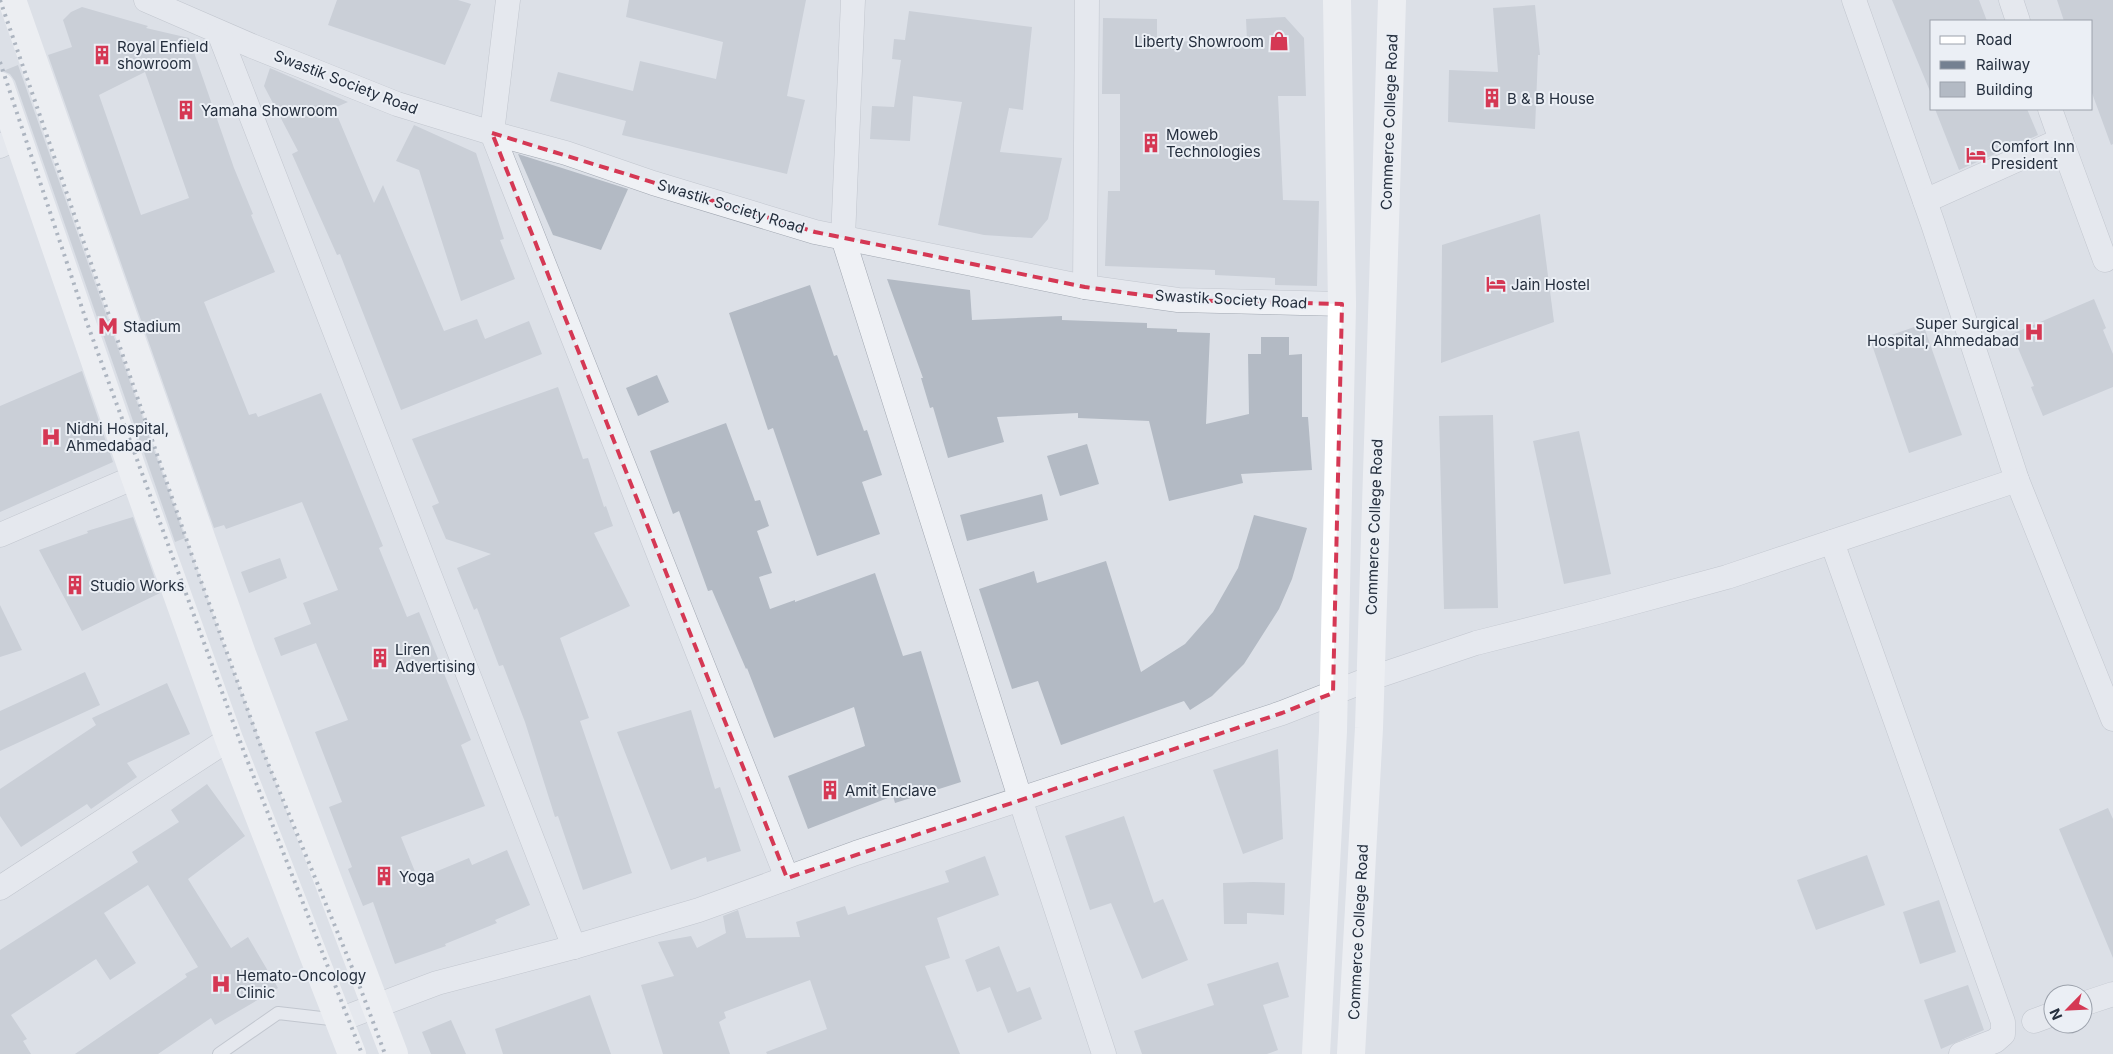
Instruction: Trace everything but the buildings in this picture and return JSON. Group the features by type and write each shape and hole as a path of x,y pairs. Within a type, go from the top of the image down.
{"main road":[{"path":"12,0 242,654 394,1054"},
{"path":"1316,1054 1333,731 1342,304 1337,0"},
{"name":"Commerce College Road","path":"1351,1054 1369,728 1369,679 1392,0"},
{"path":"0,86 8,142 97,367 229,738 352,1054"},
{"path":"97,367 136,353"}],"street":[{"name":"Swastik Society Road","path":"146,0 219,32 397,104 566,153 653,183 815,232 1085,287 1178,300 1342,304"},
{"path":"508,0 492,133 787,878"},
{"path":"853,0 843,238 1021,799 1096,1052"},
{"path":"1085,287 1087,0"},
{"path":"1854,0 1866,40 1925,201 2017,480 2113,719"},
{"path":"2011,0 2018,20"},
{"path":"219,32 574,947"},
{"path":"2050,110 2106,260"},
{"path":"1925,201 2061,140"},
{"path":"0,535 135,476"},
{"path":"339,1020 437,983 574,947 699,910 787,878 1282,713 1369,679 1476,643 1718,579 2017,480"},
{"path":"1832,542 2003,1022 2003,1034 1995,1042 1961,1054"},
{"path":"0,888 229,738"},
{"path":"2093,1001 2113,994"}],"lane":[{"path":"219,1054 278,1013 339,1020"}],"highlighted area":[{"path":"492,133 815,232 1085,287 1178,300 1342,304 1333,693 1282,713 787,878"}],"railway":[{"path":"0,0 197,570 260,744 358,982 385,1054"},
{"path":"0,62 87,323 244,752 362,1054"}],"place":[{"name":"Liberty Showroom","path":"1279,41"},
{"name":"Royal Enfield showroom","path":"102,55"},
{"name":"B & B House","path":"1492,98"},
{"name":"Yamaha Showroom","path":"186,110"},
{"name":"Moweb Technologies","path":"1151,143"},
{"name":"Comfort Inn President","path":"1976,155"},
{"name":"Jain Hostel","path":"1496,284"},
{"name":"Stadium","path":"108,326"},
{"name":"Super Surgical Hospital, Ahmedabad","path":"2034,332"},
{"name":"Nidhi Hospital, Ahmedabad","path":"51,437"},
{"name":"Studio Works","path":"75,585"},
{"name":"Liren Advertising","path":"380,658"},
{"name":"Amit Enclave","path":"830,790"},
{"name":"Yoga","path":"384,876"},
{"name":"Hemato-Oncology Clinic","path":"221,984"}]}
